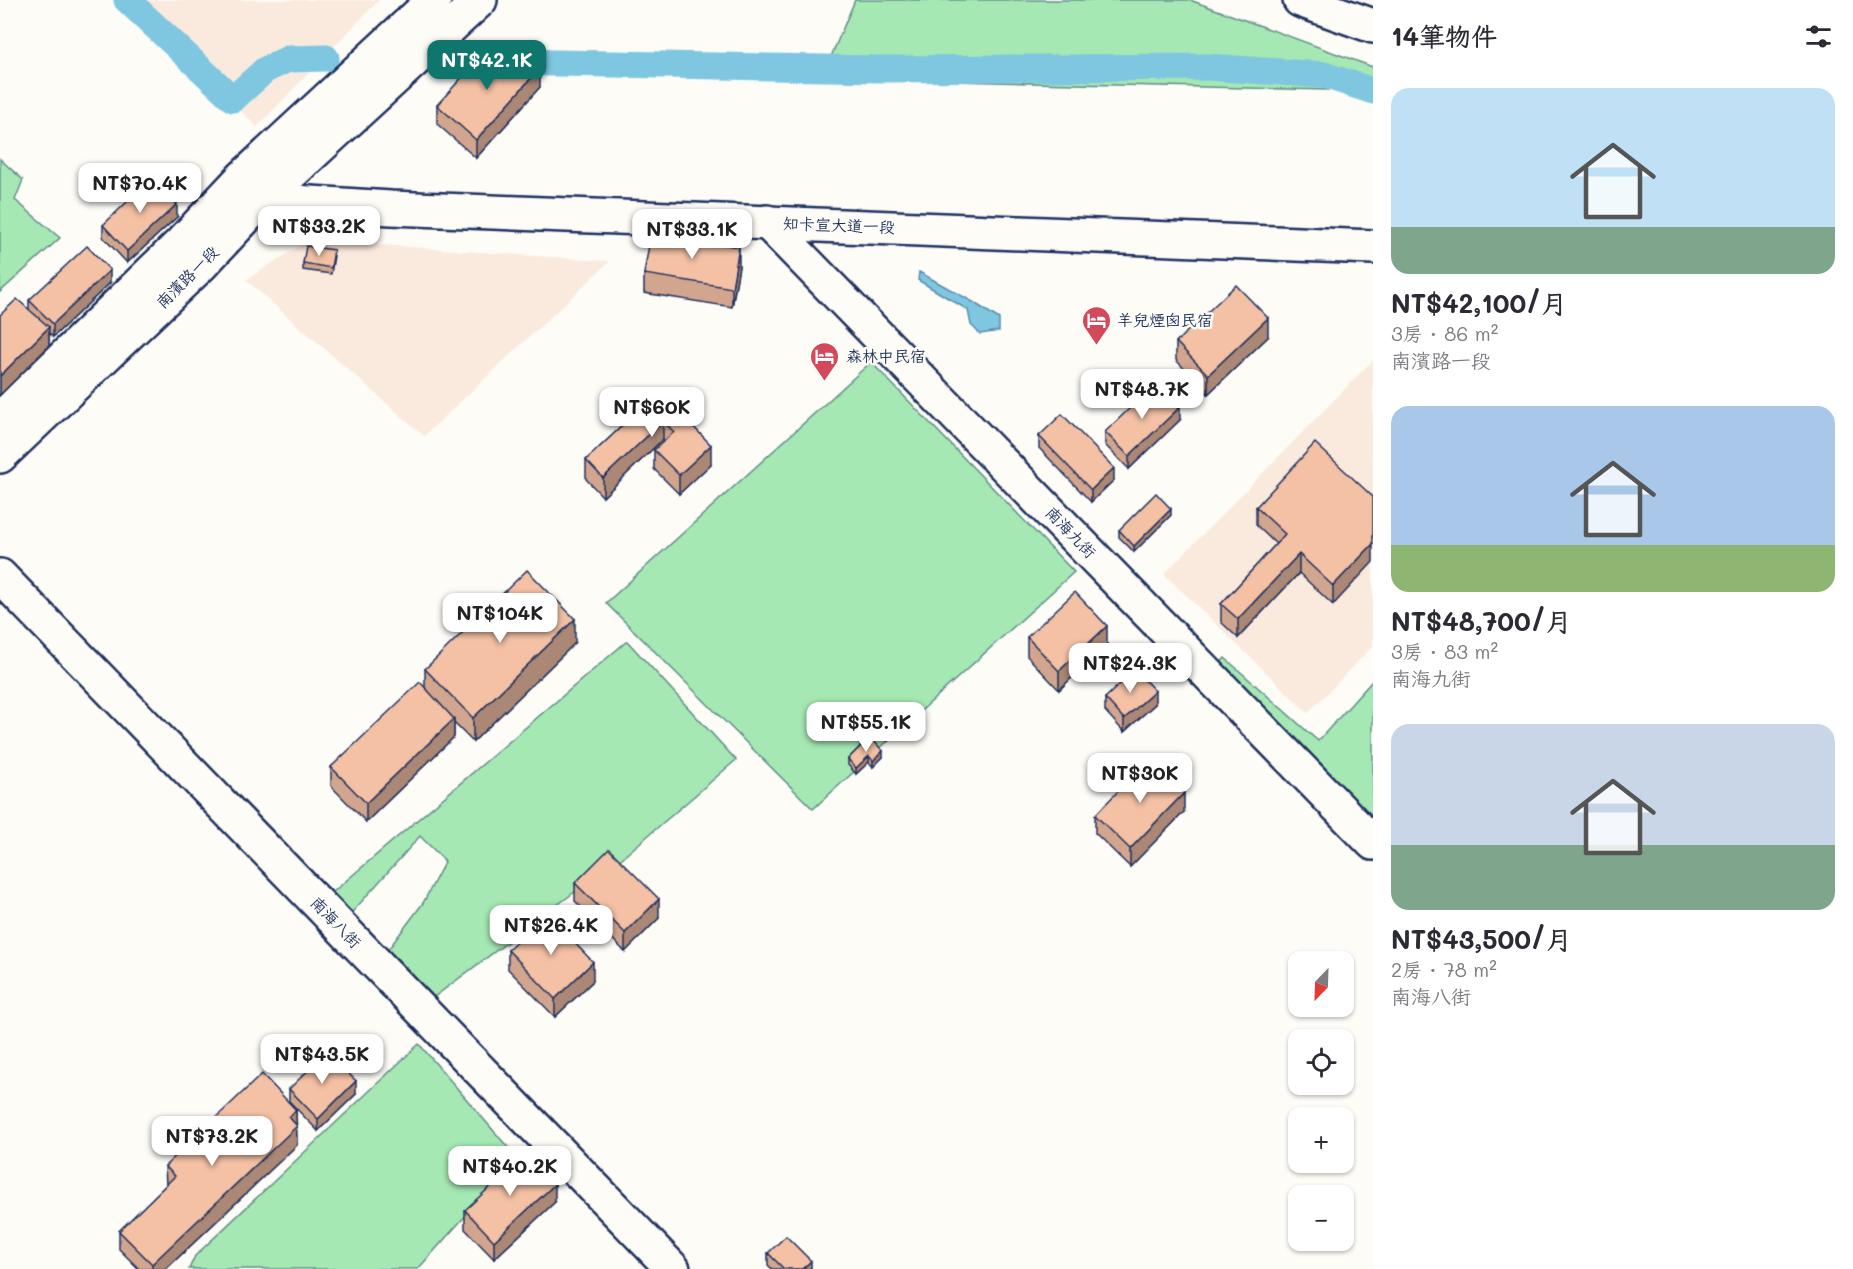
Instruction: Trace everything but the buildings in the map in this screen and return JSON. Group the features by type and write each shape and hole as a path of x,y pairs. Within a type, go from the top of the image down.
{"street":[{"name":"南濱路一段","path":"0,456 201,265 252,189 434,0"},
{"name":"南濱路一段","path":"0,418 181,243 252,189 480,0"},
{"path":"1300,0 1373,26"},
{"name":"知卡宣大道一段","path":"252,189 391,208 1373,247"},
{"name":"南海九街","path":"767,222 1373,843"},
{"name":"南海八街","path":"0,576 673,1269"}],"shaded area":[{"path":"128,0 379,0 257,127"},
{"path":"309,240 610,261 424,436 246,280"},
{"path":"1373,360 1373,646 1308,713 1164,574"}],"green space":[{"path":"855,0 1190,0 1373,67 1373,91 822,78"},
{"path":"0,159 23,180 15,200 60,238 0,292"},
{"path":"871,362 1074,572 813,809 606,603"},
{"path":"627,641 736,760 614,865 426,1003 384,955 423,903 445,861 420,836 347,918 327,897"},
{"path":"1225,658 1318,741 1373,680 1373,821 1209,675"},
{"path":"419,1044 517,1158 418,1269 189,1269 195,1256"}],"water":[{"path":"919,272 999,319 999,331 980,334 971,325 968,310 918,280"}],"waterway":[{"path":"127,0 233,99 265,70 288,59 326,58"},
{"path":"503,62 882,69 1207,67 1324,75 1373,91"}],"place":[{"name":"羊兒煙囪民宿","path":"1096,346"},
{"name":"森林中民宿","path":"825,382"}]}
